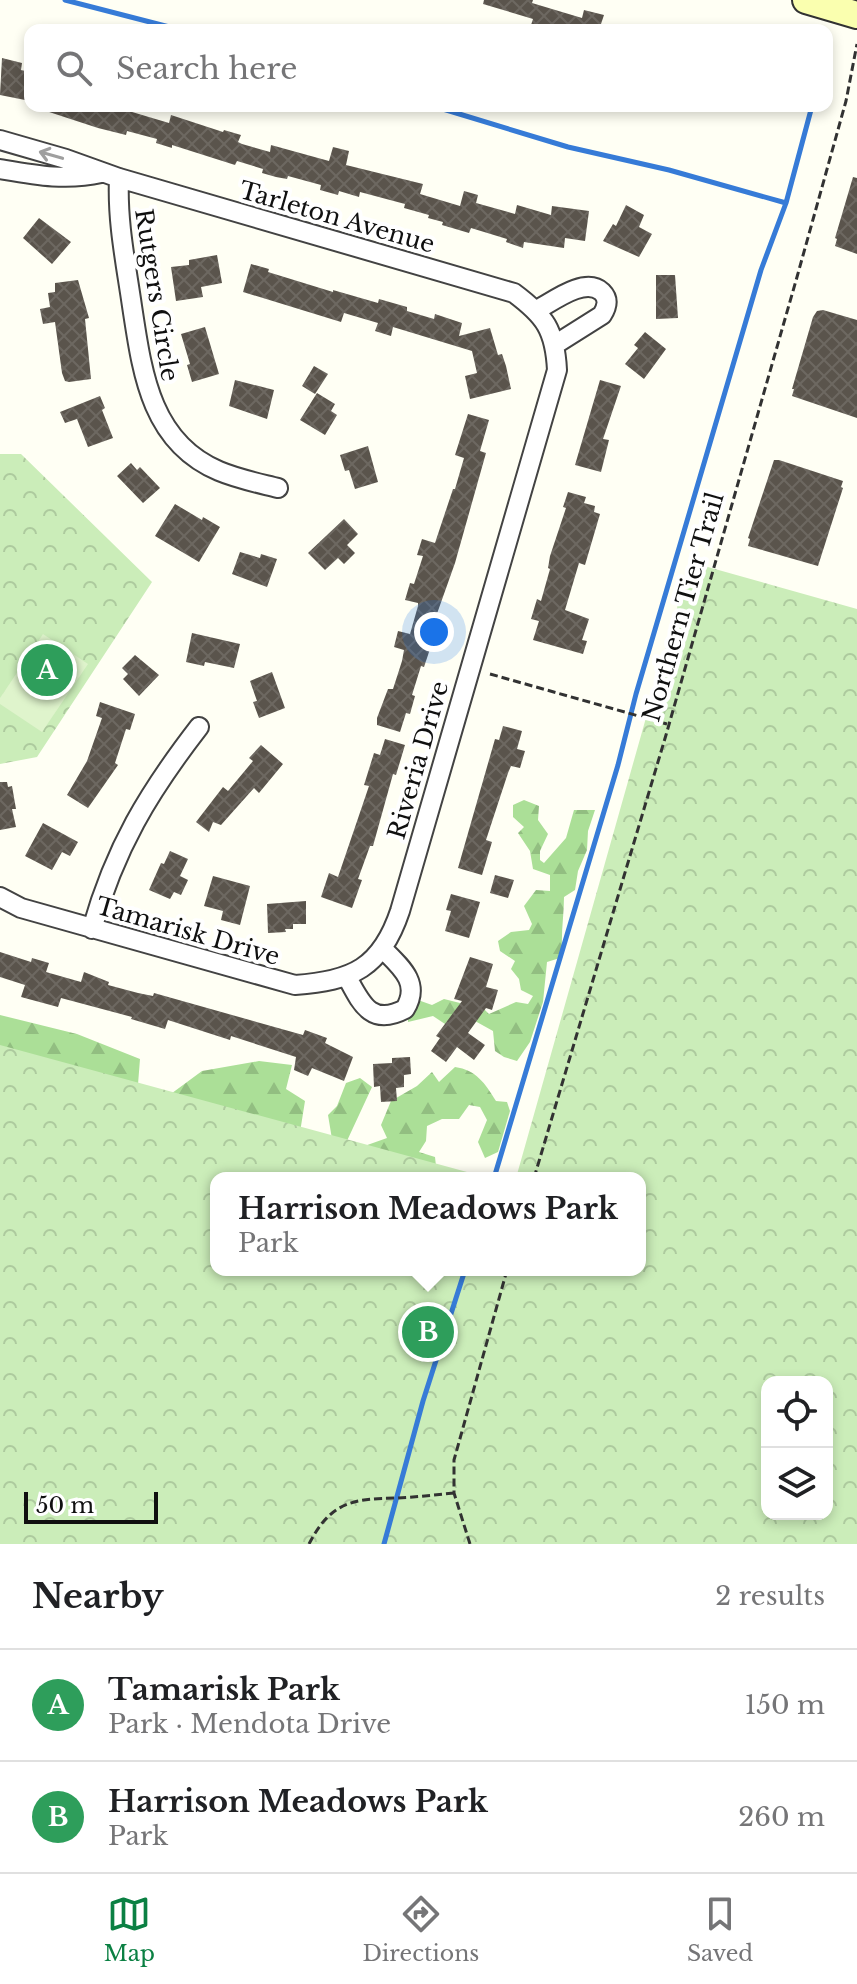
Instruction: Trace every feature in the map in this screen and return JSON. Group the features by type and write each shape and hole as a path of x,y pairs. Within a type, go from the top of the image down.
{"main road":[{"path":"806,0 857,15"}],"street":[{"name":"Tarleton Avenue","path":"0,140 66,159 110,176 514,293 537,310 552,335"},
{"name":"Tarleton Avenue","path":"0,169 55,178 110,176"},
{"name":"Rutgers Circle","path":"110,176 140,359 156,413 172,436 194,457 217,470 278,488"},
{"path":"537,310 578,288 596,288 604,294 606,309 602,315 552,335"},
{"name":"Riveria Drive","path":"356,972 383,949 400,911 557,370 552,335"},
{"path":"92,929 120,851 141,807 159,778 199,727"},
{"name":"Tamarisk Drive","path":"0,897 21,908 295,985 323,983 356,972"},
{"path":"356,972 361,1003 376,1015 388,1015 405,1009 412,990 410,979 383,949"}],"path":[{"name":"Northern Tier Trail","path":"536,1172 669,725 846,101 857,44"},
{"path":"490,674 669,725"},
{"path":"470,1544 454,1493 454,1460 505,1276"},
{"path":"309,1544 326,1517 346,1503 361,1499 454,1493"}],"green space":[{"path":"0,454 21,454 152,582 37,757 0,764"},
{"path":"690,562 857,609 857,1544 0,1544 0,1045 467,1172 210,1172 210,1276 646,1276 646,1172 518,1172"},
{"path":"43,634 88,664 42,732 0,704 0,698"},
{"path":"524,800 539,806 538,820 548,834 540,851 540,860 544,863 566,838 574,810 595,810 575,890 564,897 563,957 547,962 543,1002 530,1042 517,1061 495,1051 493,1031 466,1016 445,1024 433,1016 408,1022 408,1010 418,1000 432,1005 444,999 484,1009 489,1014 516,1002 528,1004 533,996 521,990 519,979 511,969 515,961 500,951 498,941 511,932 529,930 532,924 524,906 536,890 550,891 550,875 533,869 530,851 518,833 524,827 513,817 513,805"},
{"path":"0,1015 77,1034 140,1059 137,1097 164,1099 202,1071 259,1061 292,1065 286,1089 305,1101 297,1151 0,1066"},
{"path":"455,1067 469,1071 479,1078 496,1101 507,1102 510,1111 498,1152 485,1158 478,1142 487,1120 480,1107 469,1105 459,1119 442,1119 427,1126 426,1141 419,1152 435,1157 437,1172 325,1172 333,1145 328,1115 337,1106 346,1083 360,1078 372,1087 346,1143 356,1149 387,1138 381,1125 391,1101 417,1086 432,1072 439,1082"}],"building":[{"path":"484,0 533,0 532,3 582,18 584,10 604,15 601,24 531,24 533,19 483,4"},
{"path":"2,58 22,63 24,100 0,95"},
{"path":"49,112 132,112 169,123 171,115 241,135 238,142 242,144 270,152 271,145 329,161 333,147 349,151 346,165 423,184 420,194 460,206 464,191 478,195 476,203 515,214 517,205 551,215 552,206 589,211 585,241 565,238 564,248 524,242 523,248 506,242 507,239 471,228 469,233 442,225 443,222 428,218 429,215 404,208 405,204 360,192 359,197 339,191 338,195 320,190 321,185 262,173 263,169 237,161 235,165 156,143 157,139 98,128"},
{"path":"853,177 857,178 857,254 835,246"},
{"path":"626,205 644,215 639,227 652,234 639,257 603,241 613,224 616,226"},
{"path":"39,218 71,242 52,264 23,238"},
{"path":"217,255 222,283 201,287 203,297 176,301 171,267 189,265 189,260"},
{"path":"251,264 333,292 378,303 379,299 434,319 435,314 462,323 459,336 490,328 498,355 502,354 511,389 470,399 465,376 477,373 472,351 393,327 391,336 375,331 378,323 344,313 341,322 243,292"},
{"path":"656,275 675,275 678,318 656,319"},
{"path":"78,280 89,318 85,319 91,379 69,382 65,381 62,373 55,322 43,324 40,309 50,307 48,293 55,292 55,283"},
{"path":"817,311 857,320 857,418 792,396 813,317"},
{"path":"205,327 219,374 192,382 181,334"},
{"path":"645,332 666,349 644,379 625,364 638,348 634,345"},
{"path":"314,366 328,374 315,394 302,386"},
{"path":"235,380 274,390 267,419 229,406"},
{"path":"600,380 621,386 603,439 609,440 601,472 575,465"},
{"path":"317,393 335,404 331,411 337,415 325,435 300,420"},
{"path":"100,396 113,438 88,447 77,419 65,423 60,412"},
{"path":"468,414 489,420 480,451 486,453 455,563 428,639 433,640 424,667 421,666 410,714 406,713 400,732 377,725 377,718 388,689 393,689 402,661 404,650 394,647 398,631 410,634 418,606 418,603 405,600 423,556 417,555 422,539 435,543 455,489 464,458 455,455"},
{"path":"368,446 378,482 355,489 340,455"},
{"path":"774,460 843,481 818,566 748,546"},
{"path":"131,463 137,470 140,467 160,488 143,503 117,476"},
{"path":"568,492 586,497 584,503 595,506 594,512 600,514 585,565 579,563 565,610 589,619 582,640 587,641 583,654 533,640 539,621 531,619 537,599 541,601"},
{"path":"175,504 220,527 199,562 155,536"},
{"path":"344,519 358,534 347,545 355,553 344,564 338,558 325,570 308,553"},
{"path":"240,552 277,559 267,587 232,574"},
{"path":"192,633 240,644 234,668 186,662"},
{"path":"135,655 159,675 139,696 123,679 128,674 122,668"},
{"path":"272,672 285,708 259,718 250,681"},
{"path":"100,702 135,714 130,730 126,729 115,763 118,765 88,808 67,795 87,761 102,718 96,716"},
{"path":"503,726 522,731 517,749 525,751 520,768 511,766 508,773 486,840 492,842 482,875 458,868 495,739 499,740"},
{"path":"385,739 405,745 396,775 393,774 373,846 370,846 358,879 362,880 352,908 321,897 329,873 338,877 369,786 364,785 374,753 380,755"},
{"path":"261,745 283,764 259,793 254,788 221,825 213,822 209,832 196,822 223,787 228,791 253,761 249,758"},
{"path":"0,782 12,786 16,827 0,830"},
{"path":"43,823 78,842 70,856 62,852 52,870 25,856"},
{"path":"170,851 188,859 180,876 188,880 181,895 174,892 170,899 149,890"},
{"path":"495,875 514,880 508,898 490,893"},
{"path":"213,876 250,886 240,925 221,920 223,911 204,906"},
{"path":"451,894 480,902 469,938 445,931 451,911 446,910"},
{"path":"306,901 306,924 293,924 293,929 285,929 286,932 268,933 267,904"},
{"path":"0,952 31,962 32,958 49,963 46,972 81,982 84,972 109,982 108,985 138,993 153,996 154,993 303,1035 305,1030 327,1038 325,1043 353,1057 344,1081 312,1068 308,1076 294,1070 296,1057 231,1036 230,1040 168,1020 165,1029 61,998 58,1007 21,997 25,985 0,977"},
{"path":"470,957 493,964 486,987 498,990 492,1010 486,1008 468,1033 485,1045 474,1060 457,1047 446,1062 431,1051 440,1038 436,1036 462,1001 454,999"},
{"path":"410,1057 411,1074 404,1075 404,1087 396,1088 397,1101 381,1102 380,1086 374,1087 373,1064 392,1063 392,1058"}],"waterway":[{"path":"65,0 158,24"},
{"path":"453,112 568,147 669,170 786,203"},
{"path":"496,1172 618,765 636,694 761,270 786,203 810,112"},
{"path":"384,1544 423,1401 463,1276"}],"place":[{"name":"Tamarisk Park","path":"47,670"},
{"name":"Harrison Meadows Park","path":"428,1332"}]}
